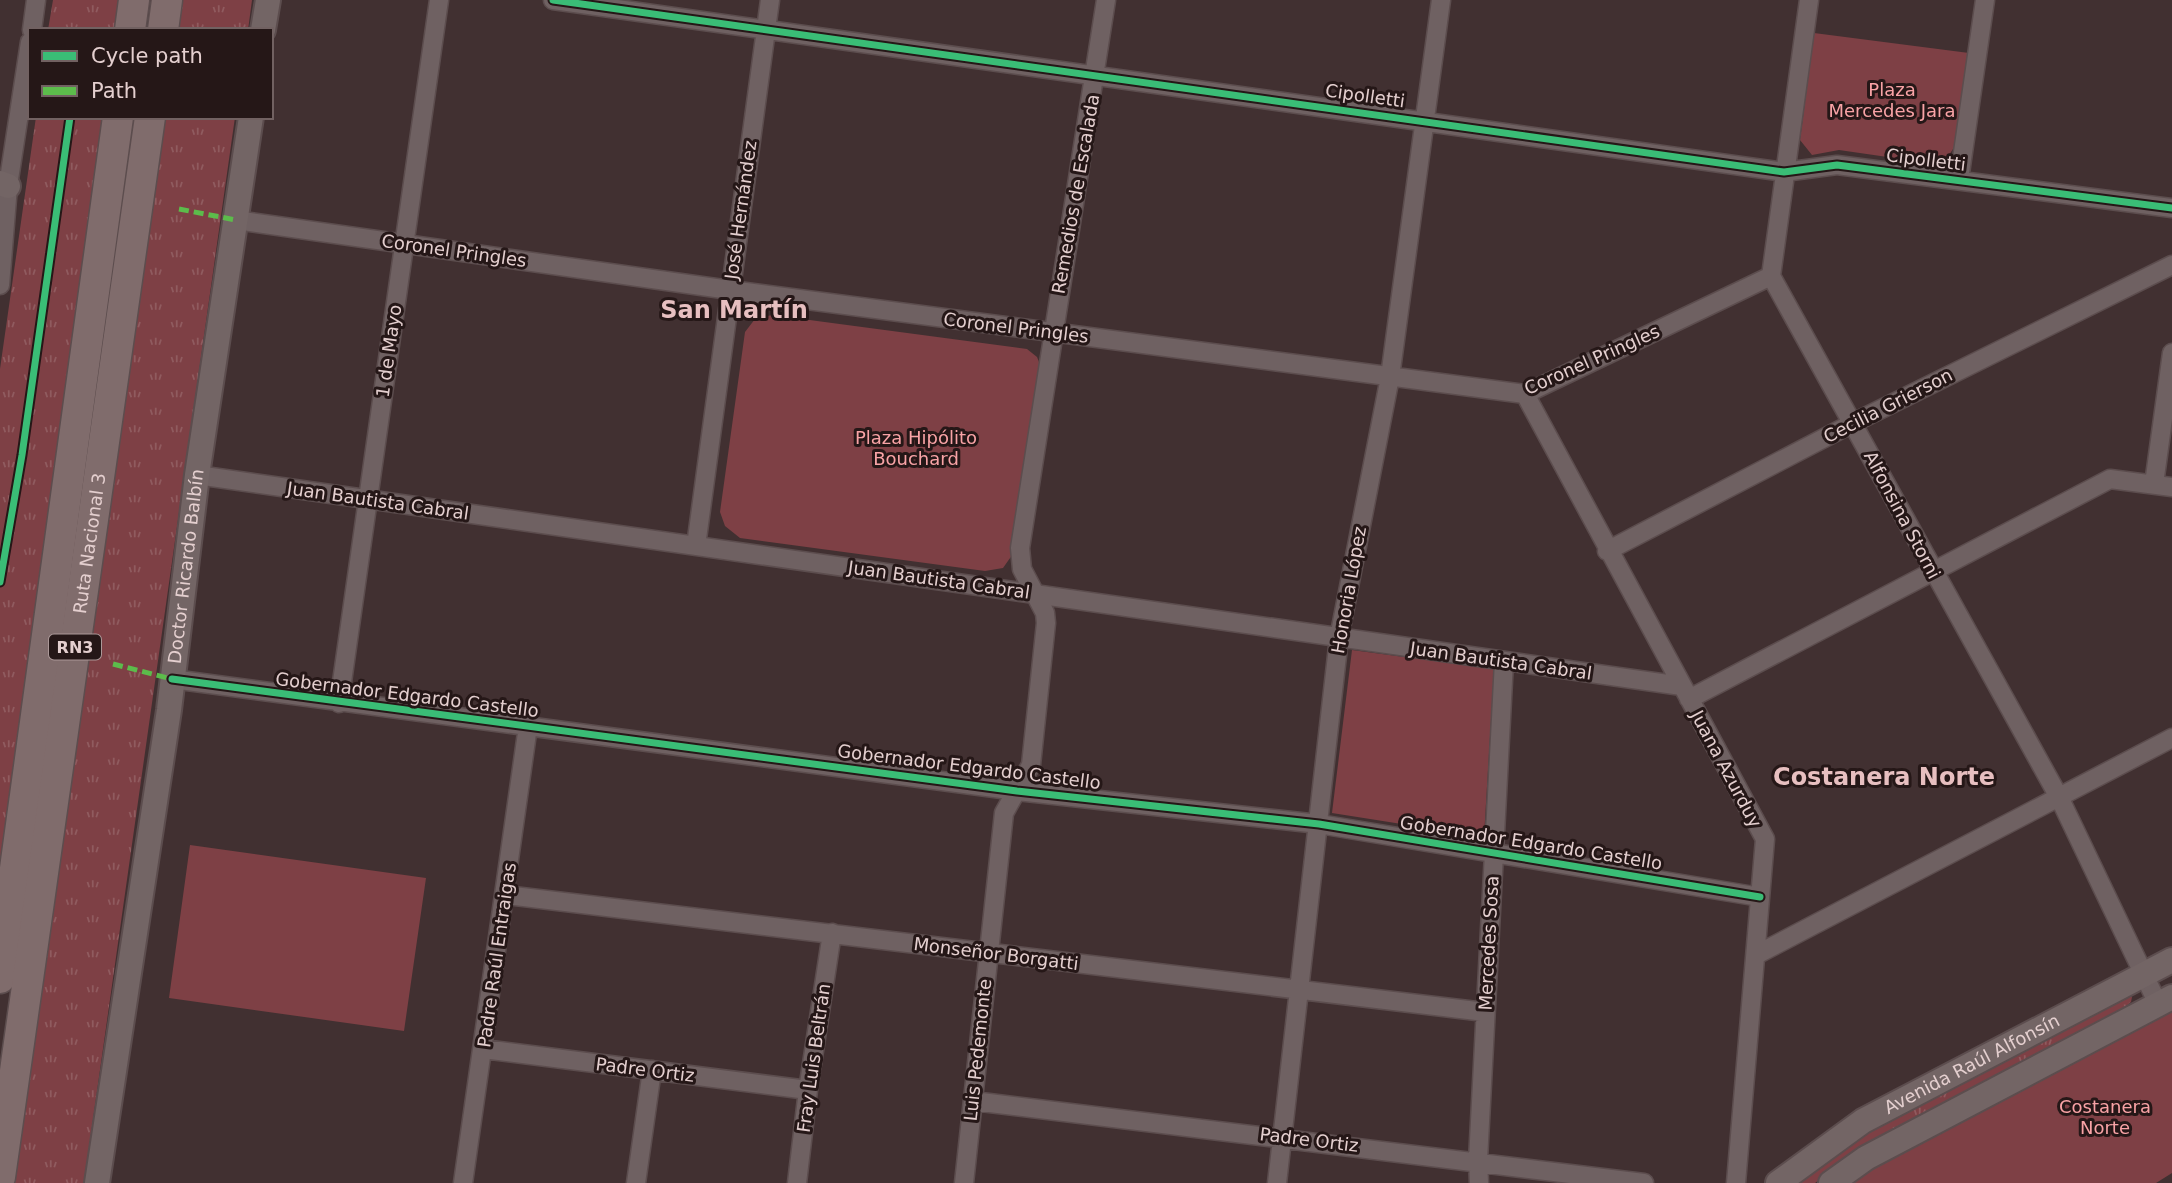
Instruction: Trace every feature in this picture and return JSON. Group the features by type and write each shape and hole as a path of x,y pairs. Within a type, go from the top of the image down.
{"highway":[{"path":"130,28 134,0"},
{"path":"163,28 167,0"},
{"name":"Ruta Nacional 3","path":"0,978 118,119"},
{"name":"Ruta Nacional 3","path":"0,1177 150,119"}],"street":[{"path":"32,28 36,0"},
{"path":"263,28 268,0"},
{"name":"1 de Mayo","path":"340,703 439,0"},
{"name":"Cipolletti","path":"553,0 767,27 1784,172 1838,165 2172,208"},
{"name":"José Hernández","path":"696,545 771,0"},
{"name":"Remedios de Escalada","path":"1033,593 1022,569 1020,548 1106,0"},
{"name":"Honoria López","path":"1277,1183 1339,638 1390,377 1441,0"},
{"path":"1771,276 1809,0"},
{"path":"1959,180 1985,0"},
{"path":"0,285 4,185 28,53"},
{"name":"Doctor Ricardo Balbín","path":"97,1183 172,679 197,475 251,119"},
{"name":"Coronel Pringles","path":"236,220 730,290 1525,394 1771,276"},
{"name":"Cecilia Grierson","path":"1607,551 1853,423 2172,265"},
{"name":"Alfonsina Storni","path":"1771,276 1932,572 2060,799 2144,973 2164,999"},
{"path":"2154,484 2172,353"},
{"name":"Juana Azurduy","path":"1525,394 1607,551 1765,839 1736,1183"},
{"name":"Juan Bautista Cabral","path":"197,475 1504,661 1685,693"},
{"path":"1685,693 1932,572 2110,478 2172,487"},
{"name":"Luis Pedemonte","path":"964,1183 1004,813 1031,765 1046,623 1045,612 1033,593"},
{"name":"Mercedes Sosa","path":"1479,1183 1485,1012 1504,661"},
{"name":"Gobernador Edgardo Castello","path":"172,679 1017,791 1318,824 1760,897"},
{"name":"Padre Raúl Entraigas","path":"463,1183 528,726"},
{"path":"1756,955 2060,799 2172,738"},
{"name":"Monseñor Borgatti","path":"506,895 1485,1012"},
{"name":"Fray Luis Beltrán","path":"797,1183 807,1090 832,933"},
{"name":"Avenida Raúl Alfonsín","path":"1778,1183 1863,1121 2172,960"},
{"name":"Avenida Raúl Alfonsín","path":"1831,1183 1866,1157 2164,999"},
{"name":"Padre Ortiz","path":"483,1049 807,1090"},
{"path":"636,1183 652,1070"},
{"name":"Padre Ortiz","path":"973,1101 1282,1136 1644,1183"}],"green space":[{"path":"53,0 123,0 119,28 48,28"},
{"path":"178,0 252,0 248,28 173,28"},
{"name":"Plaza Mercedes Jara","path":"1814,33 1969,53 1957,143 1947,158 1929,163 1839,150 1812,155 1800,140"},
{"path":"36,119 107,119 0,891 0,369"},
{"path":"161,119 235,119 84,1183 9,1183"},
{"name":"Plaza Hipólito Bouchard","path":"772,315 1027,349 1037,357 1041,367 1015,551 1003,568 985,571 740,538 725,526 720,512 745,332 755,319"},
{"path":"1352,650 1494,669 1484,837 1332,813"},
{"path":"190,845 426,878 404,1031 169,998"},
{"path":"2127,993 2132,997 2131,1002 2123,1009 1852,1156 1815,1183 1790,1183 1842,1146"},
{"name":"Costanera Norte","path":"2172,1008 2172,1173 2156,1183 1843,1183"}],"marked path":[{"path":"179,209 236,220"},
{"path":"113,664 172,679"}],"cycle path":[{"path":"553,0 1784,172 1837,165 2172,208"},
{"path":"0,582 22,455 70,119"},
{"path":"172,679 1017,791 1319,824 1760,897"}],"district":[{"name":"San Martín","path":"734,310"},
{"name":"Costanera Norte","path":"1884,777"}]}
